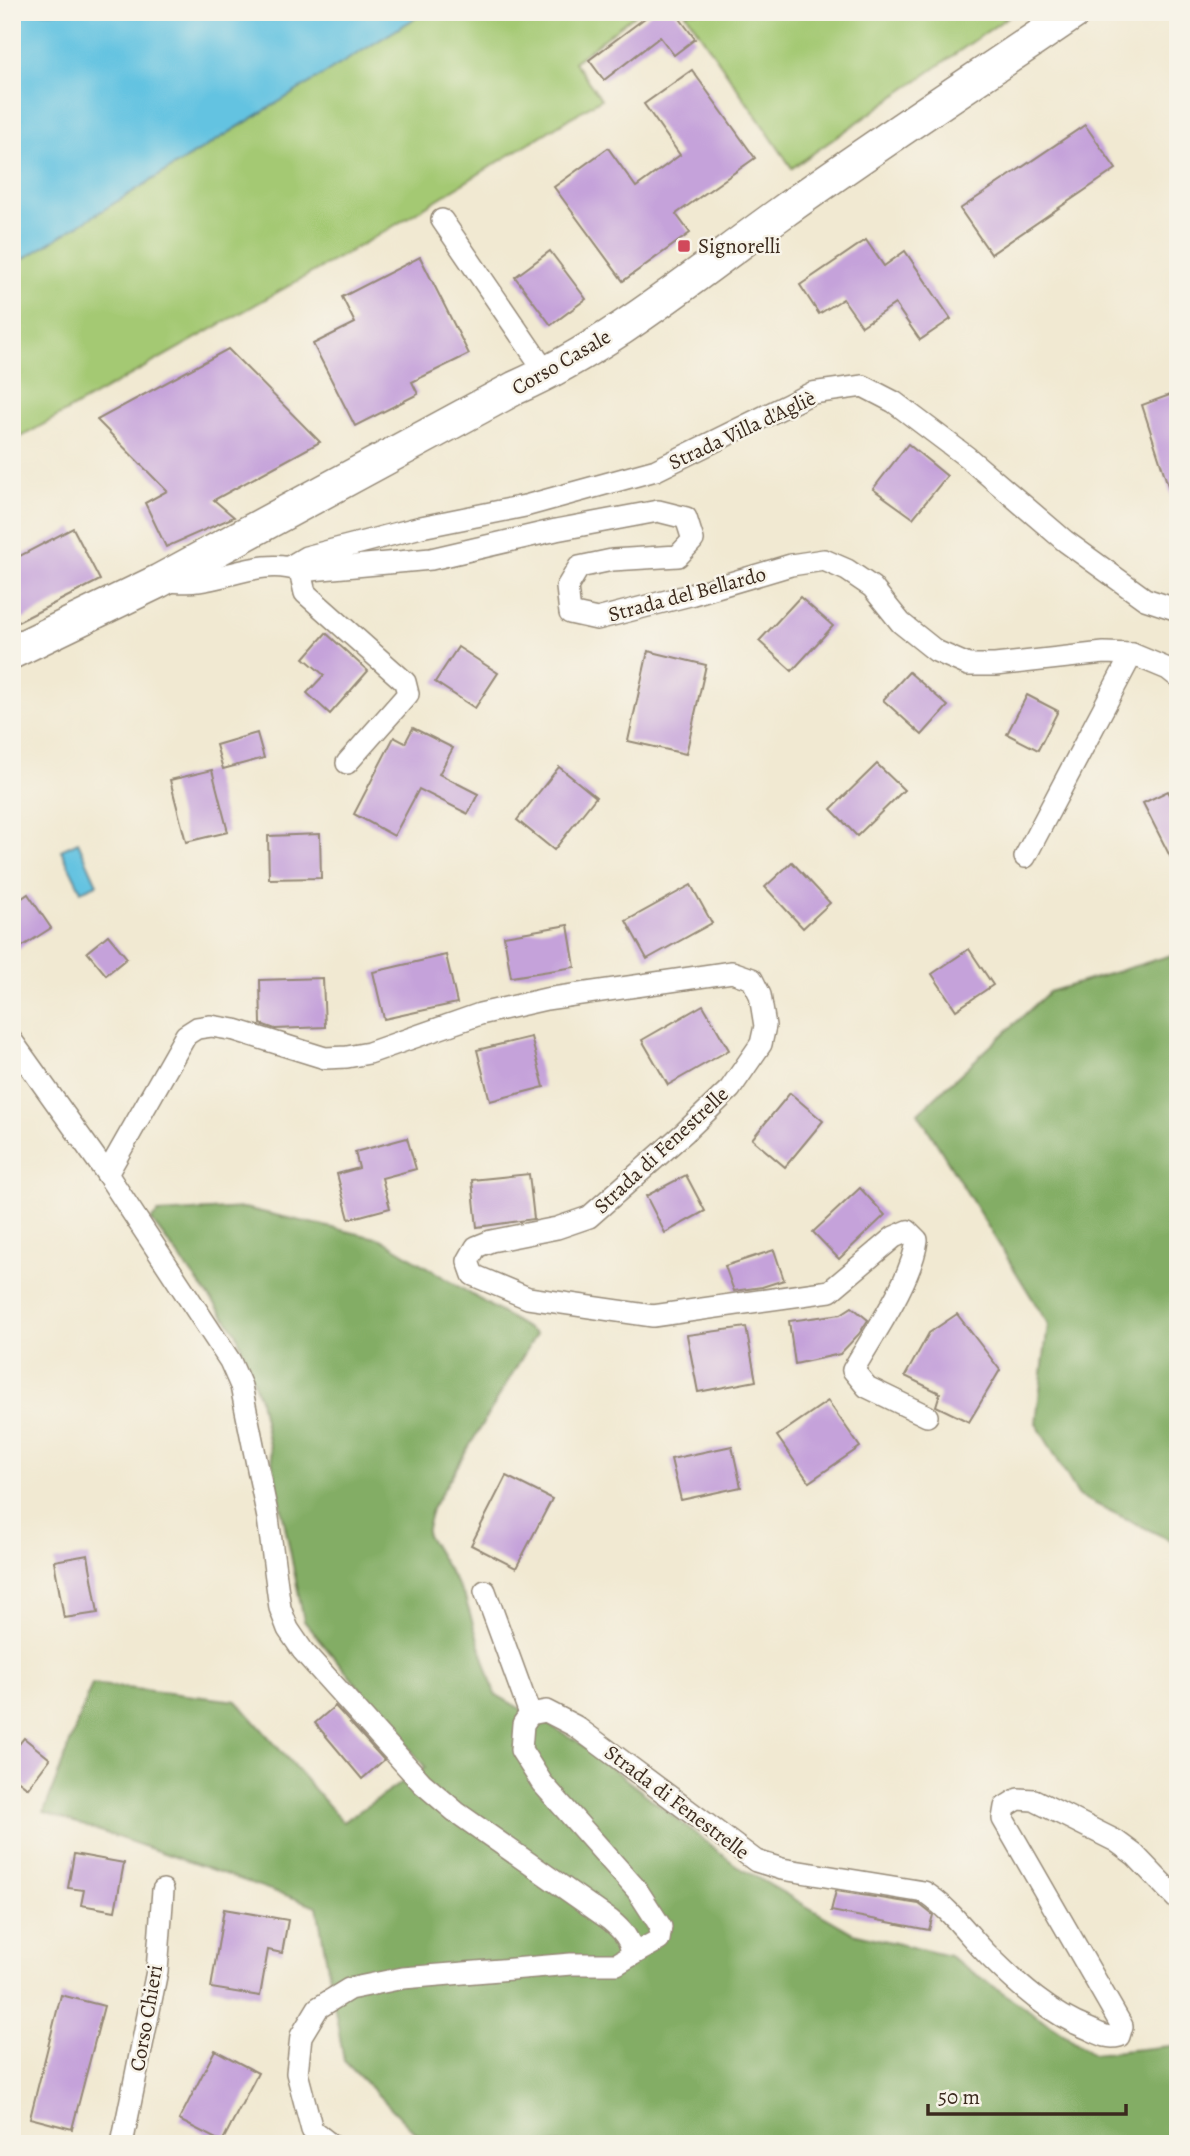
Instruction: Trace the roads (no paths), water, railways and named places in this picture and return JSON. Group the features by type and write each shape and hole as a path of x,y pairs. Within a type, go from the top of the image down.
{"main road":[{"name":"Corso Casale","path":"12,652 159,581 491,401 547,374 624,326 807,194 1075,12"}],"street":[{"path":"442,220 547,374"},
{"name":"Strada Villa d'Agliè","path":"294,569 306,557 421,527 526,506 656,470 812,393 863,386 894,402 967,457 1065,541 1135,591 1145,598 1178,610"},
{"name":"Strada del Bellardo","path":"159,581 197,582 255,568 294,569 431,559 556,530 657,511 686,518 693,540 678,556 612,560 579,567 567,587 570,613 597,619 790,565 824,559 872,587 901,623 936,651 968,665 995,666 1104,653 1132,654 1178,677"},
{"path":"294,569 305,593 405,681 408,694 347,763"},
{"path":"1025,858 1132,654"},
{"name":"Strada di Fenestrelle","path":"107,1174 186,1035 197,1028 211,1026 234,1030 325,1058 347,1057 369,1053 480,1014 546,999 732,972 752,979 760,995 765,1026 761,1044 730,1089 589,1217 557,1228 491,1241 476,1247 467,1261 473,1275 528,1298 653,1316 830,1291 894,1237 908,1231 917,1240 915,1255 880,1327 853,1370 867,1387 927,1416"},
{"path":"12,1041 107,1174 230,1361 241,1386 268,1518 280,1608 288,1629 303,1651 422,1783 456,1812 624,1931 632,1955"},
{"path":"330,2144 314,2137 297,2073 301,2036 318,2008 349,1989 403,1978 571,1964 617,1964 659,1940 661,1927 637,1890 542,1783 521,1750 523,1724 530,1714 485,1591"},
{"name":"Strada di Fenestrelle","path":"530,1714 546,1711 575,1726 757,1861 782,1869 924,1892 939,1901 989,1956 1036,1999 1078,2025 1109,2038 1119,2036 1122,2026 1003,1819 1005,1807 1017,1799 1034,1800 1116,1841 1135,1855 1178,1900"},
{"name":"Corso Chieri","path":"122,2144 157,1971 163,1890"}],"water":[{"path":"12,12 425,12 12,266"},
{"path":"78,842 97,884 81,891 61,850"}],"place":[{"name":"Signorelli","path":"684,246"}]}
